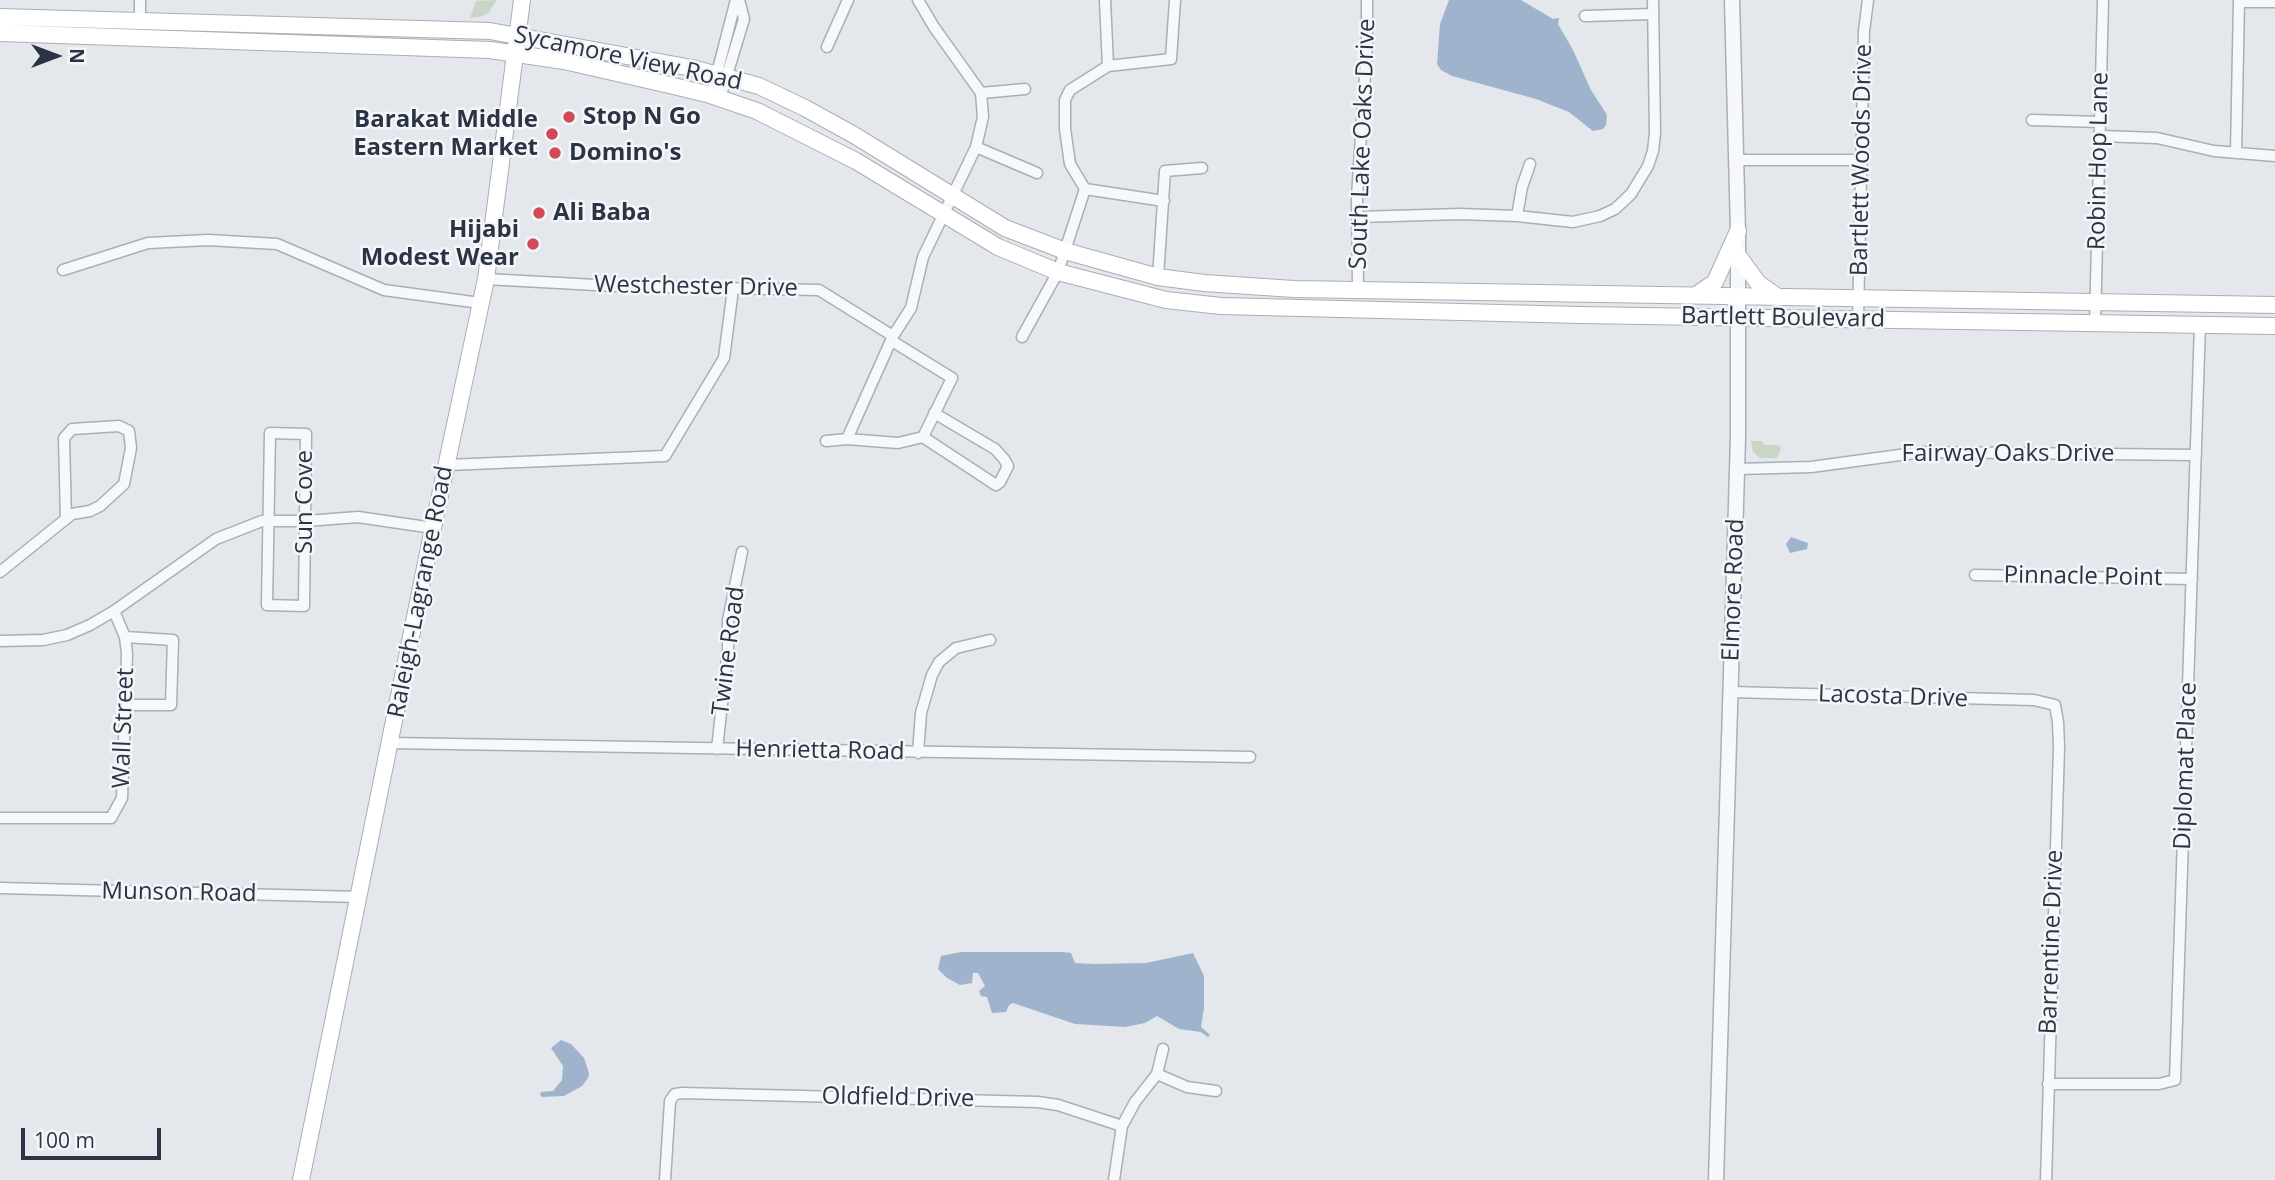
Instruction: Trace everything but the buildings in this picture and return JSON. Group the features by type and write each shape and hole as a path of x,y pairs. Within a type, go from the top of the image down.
{"main road":[{"name":"Raleigh-Lagrange Road","path":"301,1180 486,279 522,0"},
{"name":"Sycamore View Road","path":"0,17 490,31 668,64 759,86 805,108 854,135 948,205"},
{"name":"Sycamore View Road","path":"0,33 490,50 664,83 757,111 856,162 1005,228 1062,261 1166,300 1221,306 1292,307"},
{"path":"597,69 600,51"},
{"path":"664,83 668,64"},
{"path":"1694,296 1715,282 1738,231"},
{"path":"1737,254 1758,283 1778,297"},
{"name":"Sycamore View Road","path":"1062,261 1158,277 1294,289"},
{"path":"1221,284 1221,306"},
{"name":"Bartlett Boulevard","path":"1294,289 2275,305"},
{"path":"1516,313 1517,292"},
{"name":"Bartlett Boulevard","path":"1292,307 1737,318 2275,326"}],"street":[{"path":"140,38 141,0"},
{"path":"716,97 744,19 738,0"},
{"path":"827,47 848,0"},
{"path":"847,439 893,339 911,308 923,257 976,146 983,117 981,93 933,27 918,0"},
{"path":"1105,0 1108,66"},
{"path":"1164,201 1086,189 1070,164 1065,129 1065,100 1070,90 1108,66 1171,59 1175,0"},
{"name":"South Lake Oaks Drive","path":"1359,289 1358,217 1367,53 1367,0"},
{"path":"1358,217 1423,214 1517,216 1573,222 1588,220 1615,209 1631,194 1648,166 1654,142 1653,0"},
{"name":"Elmore Road","path":"1716,1180 1738,469 1738,231 1732,0"},
{"name":"Bartlett Woods Drive","path":"1858,319 1864,31 1868,0"},
{"name":"Robin Hop Lane","path":"2095,323 2103,0"},
{"path":"2236,153 2239,1 2275,2"},
{"path":"1585,16 1653,14"},
{"path":"981,93 1026,89"},
{"path":"2032,120 2100,122"},
{"path":"2100,135 2157,138 2214,151 2275,156"},
{"path":"976,146 1037,173"},
{"path":"1735,160 1862,160"},
{"path":"1517,216 1522,187 1530,164"},
{"path":"1158,277 1165,171 1202,168"},
{"path":"1022,337 1062,261 1086,189"},
{"path":"63,270 148,243 208,240 277,244 384,290 480,303"},
{"name":"Westchester Drive","path":"486,279 614,286 819,290 952,378 934,413"},
{"path":"447,465 665,456 724,358 733,289"},
{"name":"Diplomat Place","path":"2048,1084 2159,1084 2175,1080 2200,324"},
{"path":"826,441 847,439 898,443 923,438 996,485 1008,466 995,449 934,413 923,438"},
{"path":"0,572 66,519 72,514 100,506 124,484 131,448 129,431 118,426 72,429 64,438 66,519"},
{"name":"Sun Cove","path":"270,433 306,434 304,606 268,605 268,521 270,433"},
{"name":"Fairway Oaks Drive","path":"1738,469 1811,467 1922,452 2196,455"},
{"path":"0,641 43,640 67,635 90,625 233,530 268,521 358,517 433,528"},
{"name":"Twine Road","path":"717,749 728,649 728,620 742,552"},
{"name":"Pinnacle Point","path":"1975,575 2192,579"},
{"name":"Wall Street","path":"0,818 111,818 122,798 127,654 125,638 114,611"},
{"path":"125,638 173,640 171,705 126,705"},
{"path":"918,753 921,713 932,675 939,662 956,648 990,640"},
{"name":"Lacosta Drive","path":"1731,692 2026,700 2054,705"},
{"name":"Barrentine Drive","path":"2046,1180 2059,738 2054,705"},
{"name":"Henrietta Road","path":"390,743 1250,757"},
{"name":"Munson Road","path":"0,888 359,897"},
{"path":"1114,1180 1122,1126 1135,1102 1157,1074 1163,1049"},
{"path":"1157,1074 1187,1087 1216,1091"},
{"name":"Oldfield Drive","path":"664,1180 671,1097 687,1093 1038,1102 1058,1105 1122,1126"}],"green space":[{"path":"497,0 488,13 470,18 476,1"},
{"path":"1751,441 1778,445 1781,448 1777,458 1760,458 1753,452"}],"water":[{"path":"1449,0 1521,0 1553,19 1559,18 1558,24 1591,90 1607,115 1603,129 1593,131 1569,112 1536,99 1452,76 1441,70 1437,64 1440,24"},
{"path":"1791,537 1808,543 1807,549 1790,553 1786,544"},
{"path":"961,952 1063,952 1071,953 1075,963 1094,964 1146,963 1193,953 1204,976 1201,1027 1210,1035 1208,1037 1201,1032 1179,1029 1157,1016 1145,1023 1125,1027 1075,1024 1013,1003 1006,1012 992,1013 987,997 981,996 979,991 985,986 978,973 973,973 972,983 960,985 938,969 941,956"},
{"path":"561,1040 571,1044 584,1058 588,1078 582,1086 564,1096 542,1097 541,1092 553,1091 562,1080 563,1066 551,1048"}],"place":[{"name":"Stop N Go","path":"569,117"},
{"name":"Barakat Middle Eastern Market","path":"552,134"},
{"name":"Domino's","path":"555,153"},
{"name":"Ali Baba","path":"539,213"},
{"name":"Hijabi Modest Wear","path":"533,244"}]}
